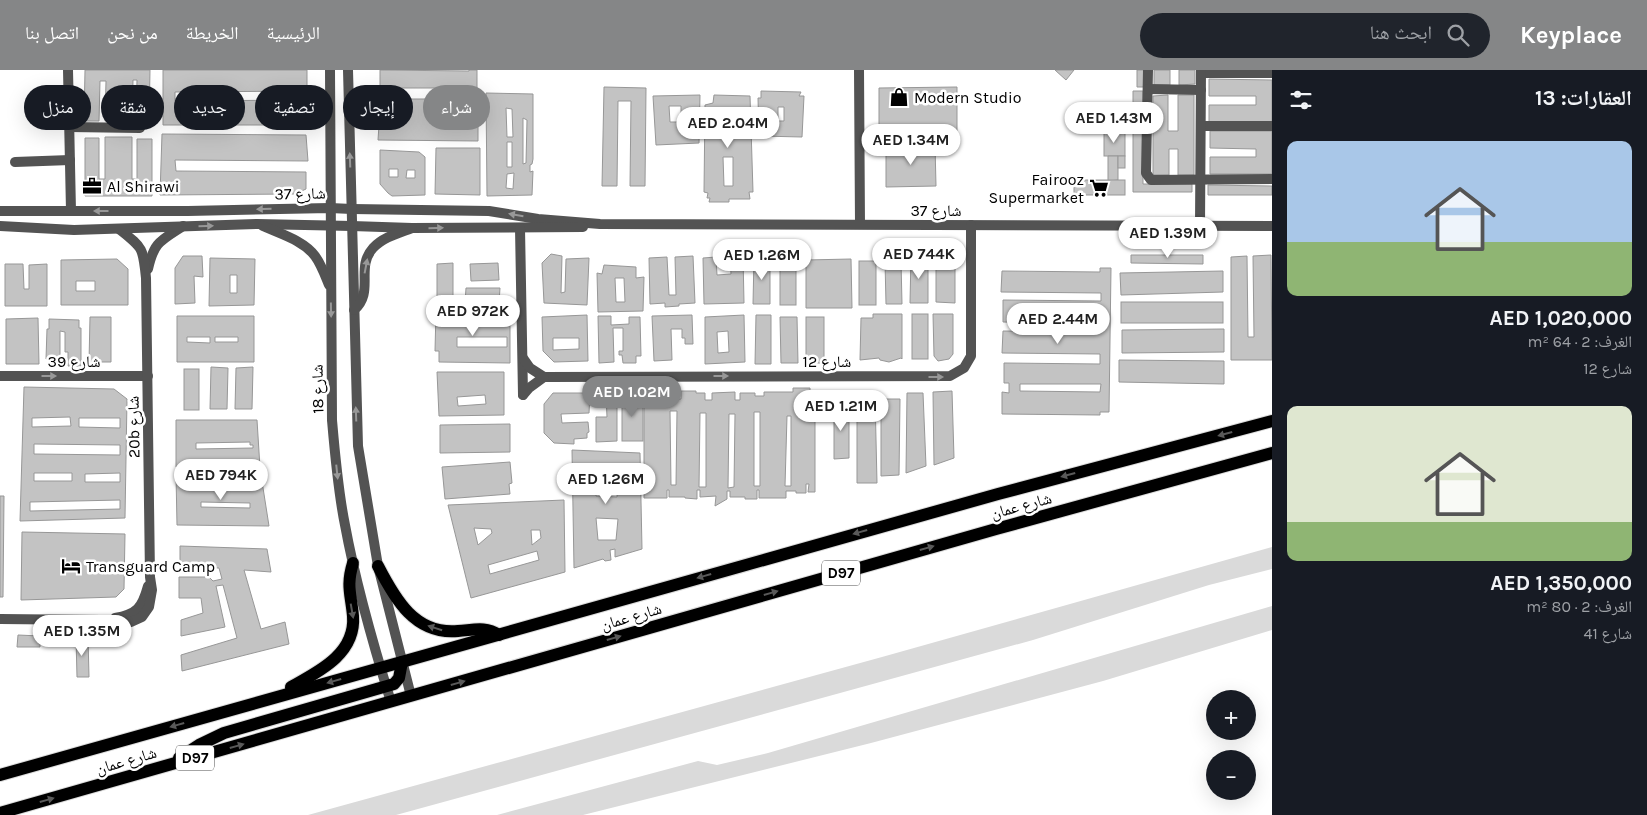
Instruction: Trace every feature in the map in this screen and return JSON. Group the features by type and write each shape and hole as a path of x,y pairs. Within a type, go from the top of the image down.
{"main road":[{"name":"شارع عمان","path":"0,775 998,494 1272,421"},
{"name":"شارع عمان","path":"0,813 977,534 1272,453"},
{"path":"281,696 291,688 323,670 335,659 350,637 353,620 349,582 353,563"},
{"path":"378,566 404,609 425,625 451,632 483,629 499,635"},
{"path":"172,764 199,745 224,733 394,684 399,678 402,662"}],"street":[{"path":"68,70 69,85"},
{"name":"شارع 18","path":"330,70 333,428 338,484 353,563 391,702"},
{"path":"348,70 358,446 378,566 411,696"},
{"path":"860,70 860,224"},
{"path":"1148,70 1147,176 1151,180 1272,179"},
{"path":"1200,226 1201,71 1272,73"},
{"path":"1148,89 1201,90"},
{"path":"1201,126 1272,126"},
{"path":"70,130 71,212"},
{"path":"15,162 70,160"},
{"name":"شارع 37","path":"0,212 330,208 489,211 538,219 600,224 1272,226"},
{"path":"257,224 299,242 307,248 315,255 331,288"},
{"name":"شارع 37","path":"0,226 74,230 257,224 412,228 573,228 600,224"},
{"name":"20b شارع","path":"146,278 155,248 164,239 183,226"},
{"name":"شارع 12","path":"544,377 945,377 954,374 964,368 971,356 971,226"},
{"path":"354,310 363,299 365,266 370,252 388,238 412,228"},
{"path":"520,228 523,358 524,395 529,388 544,377 530,368 523,358"},
{"name":"20b شارع","path":"0,620 102,620 128,615 136,610 143,601 150,577 146,278 142,250 119,229"},
{"name":"شارع 39","path":"0,376 148,376"}],"shaded area":[{"path":"1272,547 1272,569 1209,585 1033,640 396,815 308,815 882,657"},
{"path":"1272,606 1272,630 1103,681 871,743 583,815 497,815 698,761 717,765 768,753"}],"building":[{"path":"85,70 150,70 150,85 137,85 137,80 133,80 133,85 106,85 106,81 100,81 99,121 91,121 91,85 85,85"},
{"path":"163,70 307,70 307,85 255,85 255,91 245,91 245,85 174,85 174,125 164,125"},
{"path":"380,70 477,70 477,85 423,85 423,88 413,88 413,85 380,85"},
{"path":"1055,70 1074,70 1066,80"},
{"path":"1137,70 1146,70 1145,87 1137,87"},
{"path":"1154,70 1170,70 1170,85 1154,85"},
{"path":"1179,70 1195,70 1195,84 1179,85"},
{"path":"1209,79 1272,80 1272,123 1209,122 1209,105 1256,105 1256,96 1209,96"},
{"path":"604,87 646,88 645,186 630,186 631,101 618,101 617,186 602,186"},
{"path":"957,87 957,133 879,134 879,88"},
{"path":"761,91 801,92 799,96 804,96 802,137 759,136 758,98 761,98","holes":["778,107 784,107 784,121 778,121"]},
{"path":"1133,91 1143,91 1143,184 1192,184 1192,192 1133,192"},
{"path":"490,93 533,94 533,159 530,165 530,172 533,171 532,195 487,196 486,130 490,130","holes":["506,108 512,109 513,137 507,137","523,118 527,120 526,163 523,164","507,142 512,142 512,167 507,167","514,173 513,189 506,188 507,174"]},
{"path":"700,95 699,143 656,145 653,96","holes":["669,106 681,106 681,122 670,122"]},
{"path":"714,95 750,96 753,192 749,192 750,199 729,199 729,202 709,202 710,198 707,198 708,193 704,192 705,105 713,103","holes":["724,108 733,108 733,139 723,139","723,157 733,157 733,186 724,186"]},
{"path":"1168,95 1168,131 1178,131 1178,95 1194,95 1194,175 1178,175 1178,149 1169,149 1169,175 1153,175 1153,96"},
{"path":"413,99 423,99 423,130 478,130 478,141 378,140 379,130 413,130"},
{"path":"245,100 255,100 255,125 245,125"},
{"path":"1104,131 1125,131 1125,156 1104,156"},
{"path":"1210,131 1272,131 1272,174 1210,174 1210,157 1256,157 1256,149 1210,148"},
{"path":"162,134 306,135 308,161 175,160 176,171 306,172 306,189 295,194 160,195"},
{"path":"105,137 132,137 132,179 137,179 137,139 152,139 152,196 85,196 85,138 99,138 99,179 105,179"},
{"path":"935,145 936,186 886,187 886,146"},
{"path":"436,148 480,148 480,195 435,194"},
{"path":"380,150 419,152 425,157 425,195 392,196 380,184","holes":["389,169 398,169 398,177 389,177","407,170 415,170 415,178 406,178"]},
{"path":"1108,156 1118,156 1118,180 1108,181"},
{"path":"1118,156 1125,156 1125,168 1118,168"},
{"name":"Fairooz Supermarket","path":"1074,180 1125,180 1125,195 1074,195"},
{"path":"1208,185 1272,186 1272,195 1208,195"},
{"path":"551,254 562,256 561,293 565,292 566,259 589,258 587,305 544,303 542,263"},
{"path":"936,255 949,255 955,260 955,303 936,302"},
{"path":"1131,255 1203,255 1203,264 1131,263"},
{"path":"1271,255 1272,360 1231,360 1231,257 1247,256 1248,337 1254,337 1253,256"},
{"path":"183,256 202,256 203,277 194,276 195,303 175,304 175,268"},
{"path":"693,256 695,303 665,307 665,303 650,304 649,258 667,257 669,295 676,295 675,257"},
{"path":"730,256 743,256 744,303 704,304 703,258 716,257 717,275 731,274"},
{"path":"911,256 928,256 928,303 910,303"},
{"path":"210,258 255,259 254,305 209,306","holes":["230,275 237,275 237,293 230,293"]},
{"path":"754,258 770,258 770,304 753,304"},
{"path":"780,258 796,258 796,305 780,305"},
{"path":"117,259 128,269 128,305 61,305 61,260","holes":["76,281 95,281 95,291 76,291"]},
{"path":"851,259 852,308 806,308 806,260"},
{"path":"859,261 876,261 876,305 859,305"},
{"path":"885,261 901,261 902,304 886,304"},
{"path":"453,263 453,302 437,302 437,264"},
{"path":"498,263 499,280 471,281 470,264"},
{"path":"5,264 23,264 24,289 29,289 29,265 47,264 47,306 5,306"},
{"path":"604,265 636,267 636,278 644,277 643,311 598,312 597,273 602,274","holes":["615,278 624,278 625,302 616,302"]},
{"path":"1100,268 1111,268 1109,412 1100,412 1100,415 1002,414 1002,392 1009,393 1009,383 1004,383 1004,363 1100,364 1100,354 1002,353 1003,331 1101,332 1101,324 1003,322 1003,300 1101,301 1101,293 1001,292 1002,271 1100,272","holes":["1020,384 1101,384 1100,392 1020,391"]},
{"path":"1223,271 1223,292 1121,295 1120,273"},
{"path":"466,288 500,288 499,303 465,303"},
{"path":"1121,302 1223,302 1223,323 1121,323"},
{"path":"436,311 510,311 510,363 439,362 439,351 435,351","holes":["457,337 507,337 507,347 457,347"]},
{"path":"873,314 902,314 902,359 889,362 879,358 860,360 861,318 873,318"},
{"path":"912,314 928,314 928,359 912,359"},
{"path":"933,314 953,314 953,354 949,359 938,361 934,356"},
{"path":"587,315 588,361 554,362 543,351 542,317","holes":["553,338 579,338 579,349 553,350"]},
{"path":"692,315 693,344 685,344 685,338 682,338 682,329 671,329 672,360 654,361 652,316"},
{"path":"744,315 745,362 705,364 705,317","holes":["728,331 729,352 718,353 717,332"]},
{"path":"756,315 771,315 771,364 755,364"},
{"path":"177,316 254,316 254,362 177,362","holes":["187,337 210,337 210,343 187,342","215,337 238,337 238,342 215,342"]},
{"path":"598,316 611,316 611,325 629,324 629,317 640,317 641,356 636,356 636,363 623,363 622,355 619,355 619,351 623,351 623,328 613,328 614,362 599,363"},
{"path":"90,317 111,317 111,362 89,362"},
{"path":"780,317 797,317 798,363 781,363"},
{"path":"806,317 824,317 824,363 806,363"},
{"path":"38,318 39,364 6,364 6,319"},
{"path":"49,319 79,320 79,328 81,328 81,366 68,366 68,352 65,352 65,332 60,331 60,366 50,366 50,359 46,359"},
{"path":"1224,329 1224,352 1122,353 1122,330"},
{"path":"1119,360 1224,361 1224,384 1119,382"},
{"path":"211,367 228,368 227,409 210,409"},
{"path":"253,367 252,409 235,409 236,368"},
{"path":"184,369 199,369 199,410 184,410"},
{"path":"437,372 504,372 504,415 439,416","holes":["485,395 486,404 458,406 457,397"]},
{"path":"24,387 114,389 127,399 125,518 20,521","holes":["70,417 71,426 32,427 32,418","79,418 120,418 120,428 79,427","34,444 120,445 120,455 34,454","34,473 72,473 72,481 34,481","120,473 120,482 85,482 85,474","120,500 120,509 30,511 30,502"]},
{"path":"793,388 810,388 810,395 815,395 817,412 815,412 815,492 808,492 809,484 806,484 806,493 786,491 786,498 759,498 759,490 757,490 757,499 745,499 745,497 730,497 730,491 727,491 727,499 715,506 716,496 700,497 700,490 697,490 697,499 669,497 669,490 667,490 667,498 644,498 644,392 676,393 676,399 681,399 681,391 696,391 696,393 705,393 705,400 712,400 712,393 735,392 735,400 740,400 740,393 755,393 755,396 764,396 764,392 793,392","holes":["670,411 677,411 676,485 671,485","754,412 760,412 760,486 754,486","700,413 706,413 706,487 699,487","729,414 735,414 734,487 728,488","787,416 791,416 791,486 785,486"]},
{"path":"952,391 954,458 934,465 933,392"},
{"path":"553,393 590,393 589,413 561,414 562,423 588,422 589,432 587,433 587,438 574,439 574,444 554,443 544,433 544,404"},
{"path":"907,393 923,393 926,466 906,473"},
{"path":"606,395 617,395 617,441 596,442 596,417 607,417"},
{"path":"622,395 643,395 643,441 622,441"},
{"path":"875,396 877,483 857,483 857,397"},
{"path":"881,399 900,399 899,475 881,476"},
{"path":"834,405 849,405 849,458 834,459"},
{"path":"176,420 257,420 260,468 176,467","holes":["250,442 250,445 253,445 253,448 196,449 196,443"]},
{"path":"510,424 510,452 440,453 440,425"},
{"path":"572,450 640,453 642,549 615,557 615,549 610,550 611,560 605,561 603,559 574,568","holes":["596,477 618,479 617,497 596,496","596,518 618,519 616,540 598,540"]},
{"path":"510,462 512,483 509,484 510,494 445,499 442,467"},
{"path":"176,475 261,475 269,526 177,525","holes":["201,502 250,503 250,508 201,507"]},
{"path":"0,496 4,496 3,597 0,597"},
{"path":"564,500 565,572 471,598 448,505","holes":["474,528 491,529 492,533 478,545","531,530 540,530 541,538 532,545","537,551 539,560 490,574 488,565"]},
{"path":"22,532 125,534 124,589 116,597 21,600"},
{"path":"180,546 267,549 271,572 244,570 261,629 285,622 289,644 182,671 181,655 237,638 223,585 216,586 225,627 181,636 181,620 203,613 201,598 179,598 179,577 209,577 213,581 222,579 219,568 180,567"},
{"path":"18,635 40,636 40,647 17,647"},
{"path":"76,637 88,637 89,677 77,677"}],"place":[{"name":"Modern Studio","path":"899,97"},
{"name":"Al Shirawi","path":"92,186"},
{"name":"Fairooz Supermarket","path":"1099,188"},
{"name":"Transguard Camp","path":"71,566"}]}
